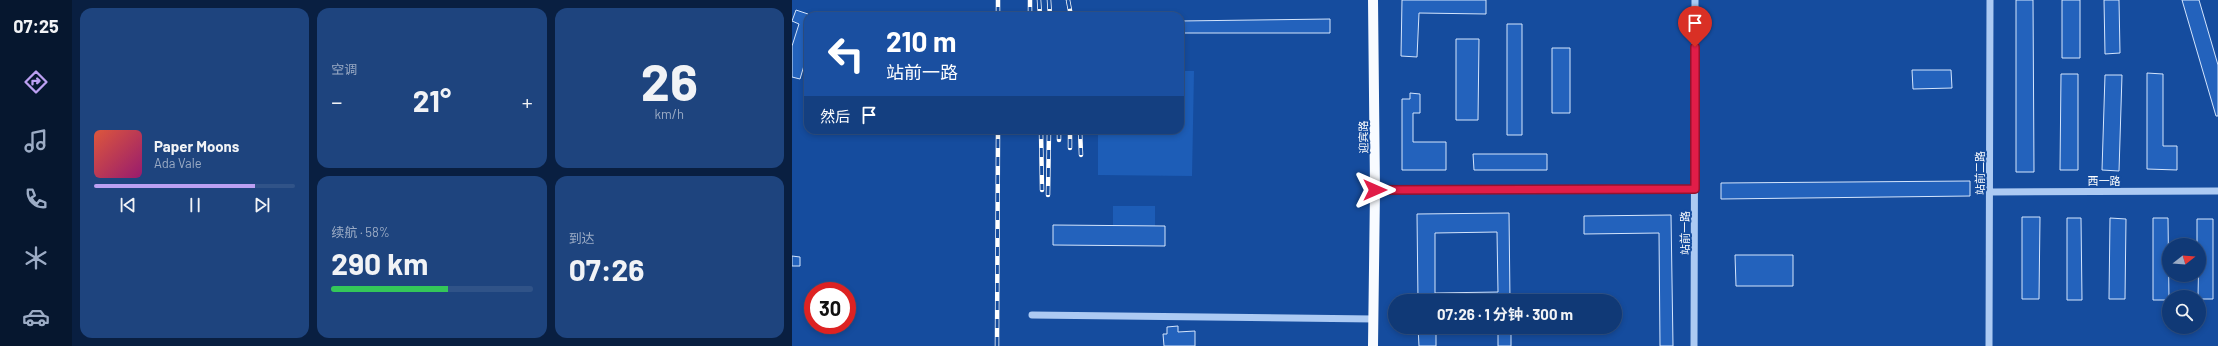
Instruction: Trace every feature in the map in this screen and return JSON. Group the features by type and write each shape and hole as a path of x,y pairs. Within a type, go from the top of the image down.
{"main road":[{"name":"迎宾路","path":"1373,0 1375,190 1373,346"}],"street":[{"name":"站前一路","path":"1694,346 1695,0"},
{"name":"站前二路","path":"1989,346 1990,0"},
{"path":"1375,190 1695,189"},
{"name":"西一路","path":"1990,192 2218,191"},
{"path":"1032,314 1374,319"}],"shaded area":[{"path":"1184,71 1194,71 1192,176 1098,175 1098,134 1184,134"},
{"path":"1113,206 1155,206 1155,229 1113,229"}],"building":[{"path":"1402,0 1486,0 1486,14 1419,13 1417,57 1401,56"},
{"path":"2016,0 2033,0 2034,172 2016,172"},
{"path":"2062,0 2080,0 2080,58 2062,58"},
{"path":"2104,0 2119,0 2120,53 2105,54"},
{"path":"2182,0 2199,0 2218,65 2218,116 2216,116"},
{"path":"796,10 804,13 804,66 800,79 792,77 792,46 799,24 792,21"},
{"path":"1330,19 1330,33 1184,33 1184,21"},
{"path":"1507,24 1522,24 1522,135 1507,135"},
{"path":"1456,39 1479,39 1478,120 1456,120"},
{"path":"1552,48 1570,48 1570,113 1552,113"},
{"path":"1912,70 1951,70 1952,88 1913,89"},
{"path":"2147,73 2163,74 2163,146 2177,146 2177,170 2147,169"},
{"path":"2061,74 2078,74 2078,170 2060,170"},
{"path":"2105,75 2122,75 2119,171 2102,170"},
{"path":"1410,93 1420,94 1420,113 1413,113 1413,142 1446,142 1446,170 1402,170 1402,99 1410,99"},
{"path":"1473,154 1547,154 1547,170 1474,170"},
{"path":"1970,181 1970,196 1721,199 1721,183"},
{"path":"1509,213 1510,294 1418,294 1417,214","holes":["1497,232 1498,292 1435,293 1435,233"]},
{"path":"1671,215 1673,346 1660,346 1659,233 1584,234 1584,216"},
{"path":"2022,217 2040,217 2039,299 2022,299"},
{"path":"2067,218 2081,218 2082,300 2067,300"},
{"path":"2110,218 2126,219 2125,299 2109,299"},
{"path":"2153,218 2168,218 2168,238 2162,238 2162,282 2169,282 2169,290 2162,290 2162,300 2153,300"},
{"path":"2197,219 2213,219 2213,299 2206,299 2206,290 2198,290 2198,282 2206,282 2206,238 2197,238"},
{"path":"1053,225 1165,226 1165,246 1053,245"},
{"path":"1735,255 1793,255 1793,286 1736,286"},
{"path":"792,256 800,257 800,266 792,266"},
{"path":"1178,326 1178,332 1195,331 1195,346 1164,346 1163,334 1167,334 1167,327"},
{"path":"1418,334 1436,334 1436,346 1419,346"},
{"path":"1498,334 1511,334 1511,346 1498,346"}],"railway":[{"path":"998,0 998,12"},
{"path":"1030,0 1030,12"},
{"path":"1039,0 1040,12"},
{"path":"1049,0 1050,12"},
{"path":"1068,0 1070,12"},
{"path":"997,346 998,134"},
{"path":"1041,134 1042,190"},
{"path":"1048,195 1049,134"},
{"path":"1059,134 1059,140"},
{"path":"1070,134 1070,148"},
{"path":"1080,134 1081,155"}],"route":[{"path":"1375,190 1695,189 1695,47"}]}
